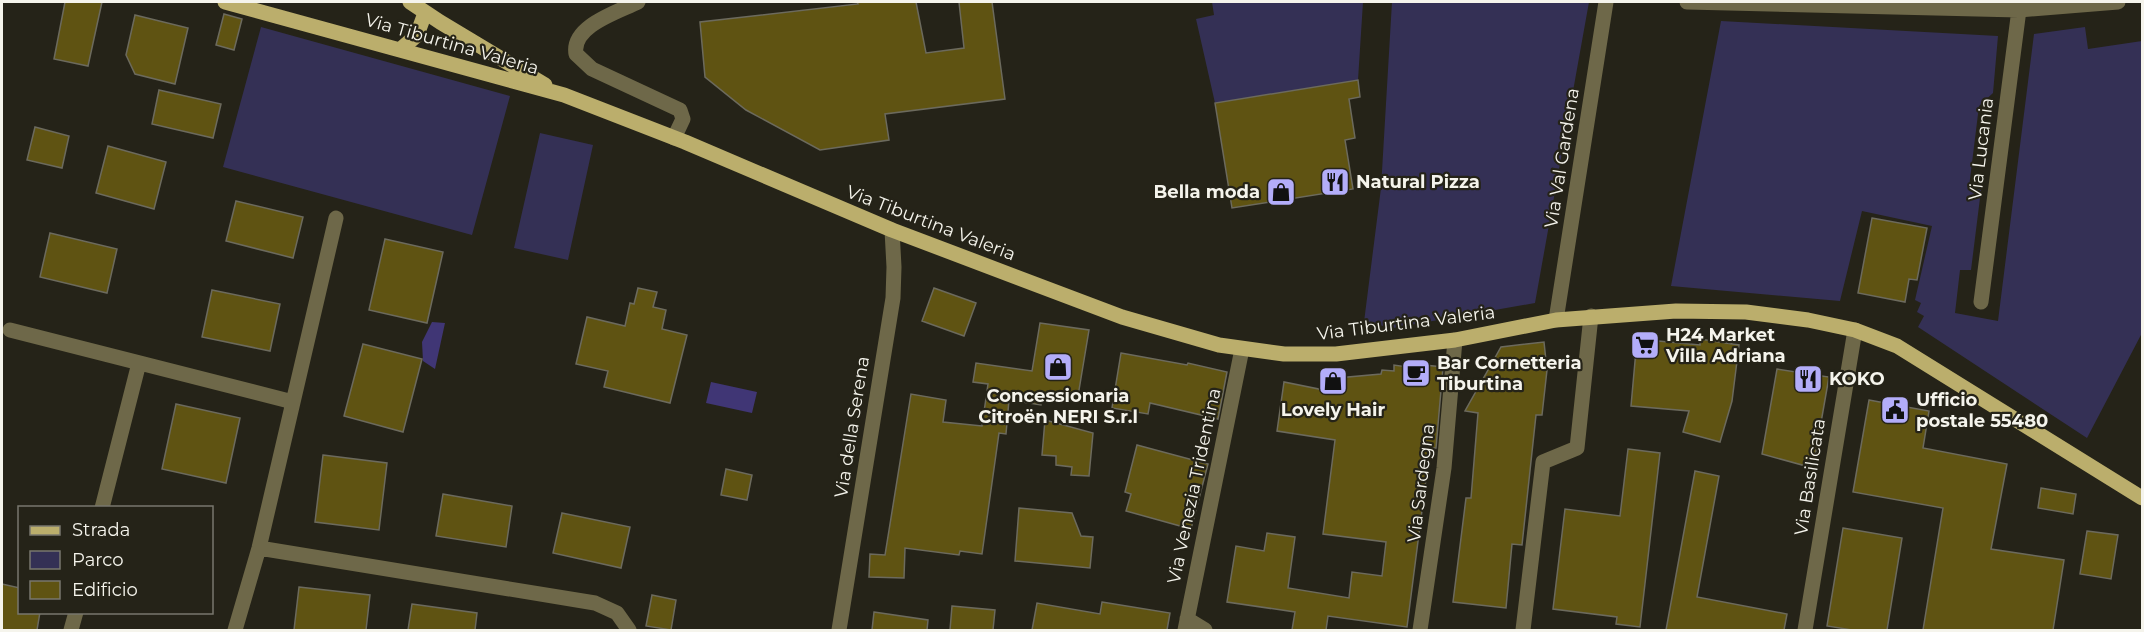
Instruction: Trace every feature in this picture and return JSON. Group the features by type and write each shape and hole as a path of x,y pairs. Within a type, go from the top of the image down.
{"main road":[{"name":"Via Tiburtina Valeria","path":"225,2 564,96 674,138 892,230 1122,317 1196,339 1242,349 1284,354 1336,354 1455,340 1556,320 1591,316 1714,311 1776,315 1855,330 1902,350 2142,498"},
{"name":"Via Tiburtina Valeria","path":"410,2 564,96"},
{"path":"401,50 417,35 425,13"}],"street":[{"path":"638,2 584,31 576,45 576,54 592,69 680,110 683,119 674,138"},
{"name":"Via Val Gardena","path":"1556,320 1606,2"},
{"path":"1687,2 2020,6 2118,2"},
{"name":"Via Lucania","path":"1981,302 2020,6"},
{"path":"235,630 259,548 336,218"},
{"name":"Via della Serena","path":"839,630 891,306 894,275 892,230"},
{"path":"1523,630 1543,462 1577,448 1591,316"},
{"path":"10,330 293,402"},
{"name":"Via Basilicata","path":"1805,630 1855,330"},
{"name":"Via Sardegna","path":"1420,630 1444,468 1455,340"},
{"name":"Via Venezia Tridentina","path":"1186,625 1242,349"},
{"path":"102,506 139,363"},
{"path":"259,548 595,603 617,613 629,630"},
{"path":"71,630 75,614"},
{"path":"1186,625 1205,630"}],"green space":[{"path":"1212,2 1363,2 1358,80 1215,103 1196,19 1214,15"},
{"path":"1392,2 1589,2 1535,303 1393,328 1364,322 1381,188"},
{"path":"1721,21 1998,36 1993,93 1979,106 1969,187 1981,190 1971,270 1960,270 1955,313 1998,321 2034,34 2085,27 2088,49 2142,41 2142,333 2087,438 1918,327 1924,316 1917,312 1921,303 1915,300 1932,226 1862,211 1840,301 1671,286"},
{"path":"261,27 510,96 472,235 223,167"},
{"path":"540,133 593,145 568,260 514,248"}],"shaded area":[{"path":"432,322 445,323 435,369 423,361 422,342"},
{"path":"711,382 757,392 752,413 706,403"}],"building":[{"path":"65,2 102,2 88,66 54,59"},
{"path":"857,2 916,2 926,53 964,48 959,2 992,2 1005,99 885,114 889,140 820,150 746,110 705,77 700,22 858,4"},
{"path":"224,14 242,19 234,50 216,45"},
{"path":"135,15 188,28 175,84 135,74 126,55"},
{"path":"1358,80 1360,97 1349,99 1355,138 1345,140 1353,189 1232,208 1215,103"},
{"path":"159,90 221,104 213,138 152,124"},
{"path":"35,127 69,136 62,168 27,160"},
{"path":"108,146 166,162 154,209 96,193"},
{"path":"236,201 303,217 293,258 226,241"},
{"path":"1872,218 1927,228 1917,280 1909,279 1905,302 1858,293"},
{"path":"50,233 117,249 107,293 40,277"},
{"path":"385,239 443,252 427,323 369,310"},
{"path":"638,288 657,292 653,307 666,310 662,329 687,335 670,403 604,387 608,371 576,364 587,317 625,326 630,303 634,304"},
{"path":"934,288 976,303 964,336 922,321"},
{"path":"212,290 280,304 270,351 202,337"},
{"path":"1040,323 1089,330 1077,402 1042,396 1041,405 1009,400 1006,434 999,433 982,554 960,551 959,555 905,548 904,578 869,577 870,554 885,555 911,394 946,400 943,422 982,426 988,384 973,382 976,363 1032,371"},
{"path":"1637,339 1700,345 1700,339 1739,345 1732,401 1720,442 1683,432 1689,411 1631,406"},
{"path":"1544,342 1547,370 1542,415 1536,415 1522,545 1512,544 1506,608 1453,602 1466,498 1471,498 1478,413 1465,411 1501,347"},
{"path":"363,344 422,359 403,432 344,416"},
{"path":"1121,353 1187,365 1188,363 1227,372 1218,419 1150,403 1148,414 1112,408"},
{"path":"1415,364 1443,367 1436,448 1430,448 1407,627 1328,616 1326,630 1292,630 1295,612 1227,602 1236,546 1264,551 1267,533 1295,537 1288,588 1349,598 1352,572 1382,576 1386,542 1323,534 1335,440 1277,431 1284,382 1324,390 1326,379 1381,374 1382,370 1394,371 1394,365 1414,368"},
{"path":"1777,369 1829,377 1813,468 1762,454"},
{"path":"1869,400 1929,411 1923,448 2007,464 1991,549 2064,560 2053,630 1923,630 1943,508 1853,492"},
{"path":"176,404 240,418 226,483 162,469"},
{"path":"1045,420 1093,433 1089,476 1071,475 1072,467 1056,465 1056,456 1042,455"},
{"path":"1137,445 1208,464 1191,529 1126,511 1131,494 1125,492"},
{"path":"1628,449 1660,453 1640,627 1616,624 1617,617 1553,609 1565,509 1620,516"},
{"path":"323,455 387,463 379,530 315,522"},
{"path":"726,469 752,475 747,500 721,495"},
{"path":"1695,471 1719,476 1697,597 1787,614 1784,630 1666,630"},
{"path":"2041,488 2076,494 2073,514 2038,508"},
{"path":"443,494 512,506 506,547 436,536"},
{"path":"1019,508 1072,513 1081,536 1093,537 1090,568 1015,561"},
{"path":"562,513 630,527 621,568 553,553"},
{"path":"1843,528 1902,538 1887,630 1852,630 1827,626"},
{"path":"2087,531 2118,535 2111,579 2080,574"},
{"path":"2,584 18,588 18,614 40,614 37,630 2,630"},
{"path":"299,587 370,595 366,630 294,630"},
{"path":"652,595 676,600 671,630 646,626"},
{"path":"1102,602 1170,613 1167,630 1032,630 1037,603 1100,614"},
{"path":"412,604 477,613 475,630 408,630"},
{"path":"952,606 995,610 993,630 950,630"},
{"path":"874,612 928,620 927,630 872,630"}],"place":[{"name":"Natural Pizza","path":"1335,182"},
{"name":"Bella moda","path":"1281,192"},
{"name":"H24 Market Villa Adriana","path":"1645,345"},
{"name":"Concessionaria Citroën NERI S.r.l","path":"1058,367"},
{"name":"Bar Cornetteria Tiburtina","path":"1416,373"},
{"name":"KOKO","path":"1808,379"},
{"name":"Lovely Hair","path":"1333,381"},
{"name":"Ufficio postale 55480","path":"1895,410"}]}
